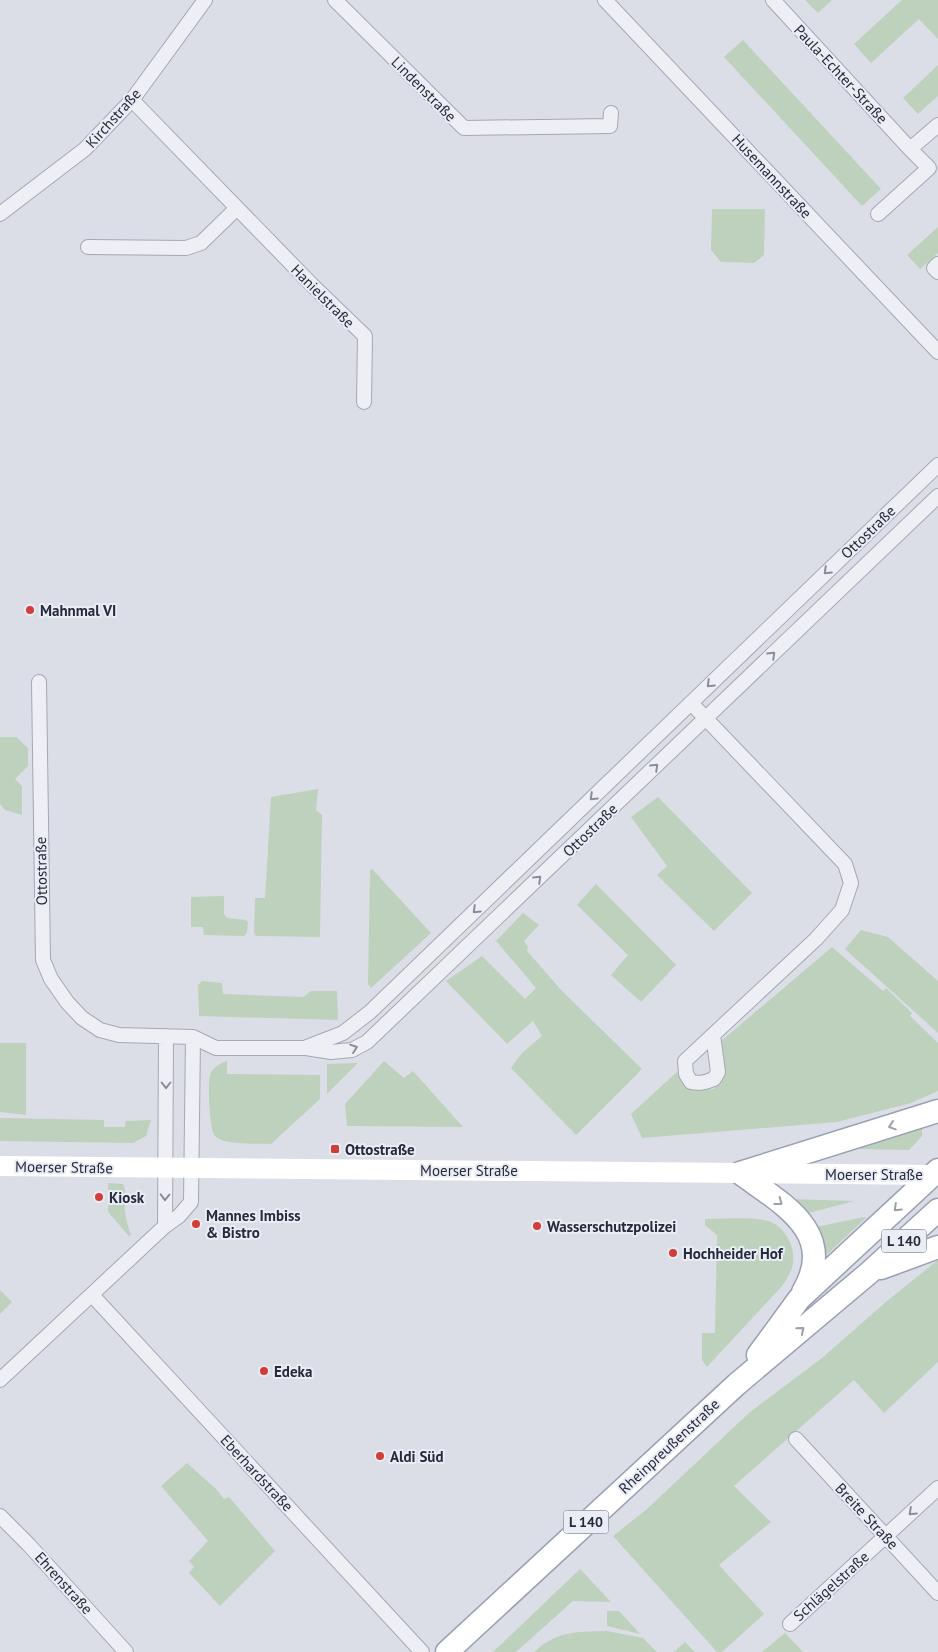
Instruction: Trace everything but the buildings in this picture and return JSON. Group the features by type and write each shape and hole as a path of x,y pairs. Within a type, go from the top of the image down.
{"main road":[{"path":"740,1173 938,1111"},
{"name":"Moerser Straße","path":"0,1166 936,1174"},
{"path":"740,1173 795,1214 814,1246 814,1268 808,1284 799,1299"},
{"name":"Rheinpreußenstraße","path":"737,1384 799,1299 936,1174"},
{"name":"Rheinpreußenstraße","path":"447,1652 737,1384 870,1272 938,1210"},
{"path":"870,1272 938,1247"}],"street":[{"name":"Kirchstraße","path":"0,214 85,149 132,100 205,0"},
{"name":"Lindenstraße","path":"335,0 464,128 610,126 611,113"},
{"name":"Husemannstraße","path":"605,0 938,352"},
{"name":"Paula-Echter-Straße","path":"773,0 929,168 878,214"},
{"name":"Hanielstraße","path":"132,100 312,285 365,336 364,402"},
{"path":"910,149 938,125"},
{"path":"88,247 186,248 201,243 238,208"},
{"path":"938,264 934,268 938,272"},
{"name":"Ottostraße","path":"306,1048 343,1033 370,1012 938,465"},
{"name":"Ottostraße","path":"39,682 43,960 51,979 68,1002 82,1018 100,1030 119,1034 193,1037 216,1048 306,1048 331,1052 352,1050 368,1042 938,496"},
{"path":"691,703 845,864 851,883 842,910 823,932 713,1035"},
{"path":"165,1226 166,1036"},
{"path":"0,1380 165,1226 179,1216 191,1202 193,1037"},
{"name":"Eberhardstraße","path":"92,1295 422,1652"},
{"name":"Breite Straße","path":"796,1439 938,1593"},
{"name":"Schlägelstraße","path":"790,1624 938,1488"},
{"name":"Ehrenstraße","path":"0,1516 126,1652"}],"green space":[{"path":"805,0 832,0 818,13"},
{"path":"902,0 938,0 938,39 919,19 871,63 854,44"},
{"path":"743,40 881,189 862,206 724,57"},
{"path":"938,65 938,96 918,114 903,98"},
{"path":"712,209 765,209 764,255 754,263 721,262 711,250"},
{"path":"938,227 938,253 920,269 907,255"},
{"path":"0,737 16,737 28,748 28,766 15,779 22,786 22,815 5,810 0,804"},
{"path":"318,789 316,810 322,815 320,937 256,936 254,933 255,898 265,898 271,797"},
{"path":"658,797 752,893 714,931 657,875 667,866 631,817"},
{"path":"372,869 431,933 371,988 368,984 370,870"},
{"path":"596,884 676,965 641,1002 611,975 628,955 577,905"},
{"path":"224,896 224,914 227,918 246,920 248,922 247,933 244,936 204,935 203,927 191,927 191,897"},
{"path":"523,913 539,925 524,941 528,947 527,951 562,991 642,1069 576,1135 511,1068 522,1053 542,1036 533,1021 507,1044 446,981 482,956 525,999 536,988 496,941"},
{"path":"861,930 888,937 938,981 938,1033 845,949"},
{"path":"832,947 883,991 886,988 912,1013 910,1016 938,1043 938,1091 911,1103 837,1122 642,1138 631,1114 679,1070 689,1088 714,1089 722,1073 720,1042"},
{"path":"202,981 222,983 223,994 303,997 311,991 337,991 338,1020 199,1016 198,985"},
{"path":"0,1043 26,1043 26,1115 0,1112"},
{"path":"227,1061 227,1074 320,1075 320,1099 271,1144 233,1143 219,1139 215,1136 211,1124 209,1084 211,1072 214,1068"},
{"path":"384,1061 404,1078 413,1071 463,1127 347,1126 345,1104"},
{"path":"358,1063 327,1094 327,1064"},
{"path":"0,1118 104,1120 104,1127 125,1127 126,1121 151,1120 146,1136 133,1143 0,1141"},
{"path":"922,1128 922,1136 909,1150 854,1149"},
{"path":"108,1183 123,1184 125,1215 131,1235 129,1236 108,1212"},
{"path":"790,1199 854,1201 805,1214"},
{"path":"748,1218 771,1222 782,1230 790,1242 793,1255 792,1268 783,1285 707,1367 702,1360 702,1333 715,1333 717,1235 705,1225 705,1219"},
{"path":"866,1218 823,1258 816,1227"},
{"path":"938,1260 938,1362 884,1413 854,1380 734,1486 771,1522 719,1565 764,1614 722,1652 717,1652 613,1536 647,1509 750,1412 822,1358 887,1301"},
{"path":"0,1290 12,1302 0,1314"},
{"path":"187,1463 216,1489 224,1499 229,1497 275,1551 220,1606 189,1573 194,1567 189,1561 208,1541 161,1486"},
{"path":"580,1569 611,1602 573,1601 516,1652 493,1652"},
{"path":"607,1611 619,1611 640,1634 607,1626"},
{"path":"607,1631 643,1638 657,1652 534,1652 560,1636 577,1632"},
{"path":"785,1633 803,1652 762,1652"},
{"path":"685,1642 695,1652 674,1652 675,1651"}],"place":[{"name":"Mahnmal VI","path":"30,610"},
{"name":"Ottostraße","path":"335,1149"},
{"name":"Kiosk","path":"99,1197"},
{"name":"Mannes Imbiss & Bistro","path":"196,1224"},
{"name":"Wasserschutzpolizei","path":"537,1226"},
{"name":"Hochheider Hof","path":"673,1253"},
{"name":"Edeka","path":"264,1371"},
{"name":"Aldi Süd","path":"380,1456"}]}
